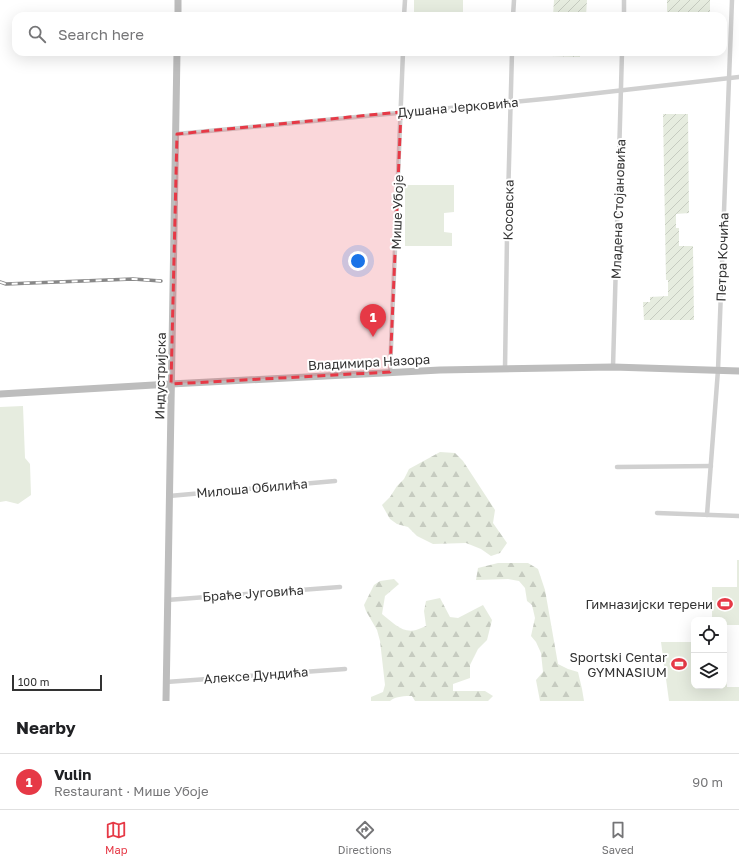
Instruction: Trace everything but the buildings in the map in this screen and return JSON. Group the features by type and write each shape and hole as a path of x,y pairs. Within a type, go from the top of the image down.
{"street":[{"path":"178,0 178,12"},
{"path":"404,12 405,0"},
{"path":"513,12 514,0"},
{"path":"624,0 624,12"},
{"name":"Петра Кочића","path":"707,515 718,370 732,0"},
{"name":"Индустријска","path":"166,701 178,56"},
{"name":"Мише Убоје","path":"390,372 403,56"},
{"name":"Косовска","path":"505,369 512,56"},
{"name":"Младена Стојановића","path":"613,367 622,56"},
{"name":"Душана Јерковића","path":"177,134 621,91 739,77"},
{"name":"Владимира Назора","path":"0,394 390,372 613,367 739,371"},
{"path":"617,468 711,466"},
{"name":"Милоша Обилића","path":"169,496 335,481"},
{"path":"657,513 739,516"},
{"name":"Браће Југовића","path":"167,600 340,587"},
{"name":"Алексе Дундића","path":"166,682 345,669"}],"highlighted area":[{"path":"401,112 390,372 171,384 177,134"}],"green space":[{"path":"414,0 463,0 463,12 414,12"},
{"path":"554,0 587,0 586,12 553,12"},
{"path":"667,0 710,0 710,12 667,12"},
{"path":"551,56 580,56 580,57"},
{"path":"663,114 688,114 689,213 676,214 676,228 679,228 679,246 693,246 694,320 644,320 643,302 650,302 650,297 668,296 668,280 666,280"},
{"path":"405,185 454,185 454,212 444,213 444,232 452,233 452,246 405,246"},
{"path":"23,406 25,458 30,464 31,495 18,504 6,501 0,502 0,407"},
{"path":"440,452 455,453 463,461 495,510 493,523 507,543 500,553 491,556 481,549 466,543 433,544 417,536 408,527 397,524 390,519 382,505 404,479 409,469"},
{"name":"Гимназијски терени","path":"737,560 739,560 739,625 727,625 727,617 712,617 712,587 737,587"},
{"path":"498,563 528,563 538,569 545,590 558,664 578,672 584,701 540,701 536,680 543,672 541,653 536,642 531,636 535,618 532,605 527,601 525,588 519,581 508,579 476,580 478,568"},
{"path":"394,579 399,584 385,596 382,614 402,629 411,631 426,626 424,611 426,601 440,598 450,617 458,618 483,605 492,620 487,640 478,649 470,665 470,678 453,684 453,691 485,691 493,696 488,701 415,701 412,696 404,696 392,699 390,701 371,701 371,697 383,692 385,685 380,641 377,630 364,605 374,585 380,581"},
{"name":"Sportski Centar GYMNASIUM","path":"661,642 691,642 691,689 727,689 727,687 739,687 739,701 669,701"}],"railway":[{"path":"0,282 6,284 133,279 161,281"}],"place":[{"name":"Vulin","path":"373,337"},
{"name":"Гимназијски терени","path":"725,604"},
{"name":"Sportski Centar GYMNASIUM","path":"679,664"}]}
